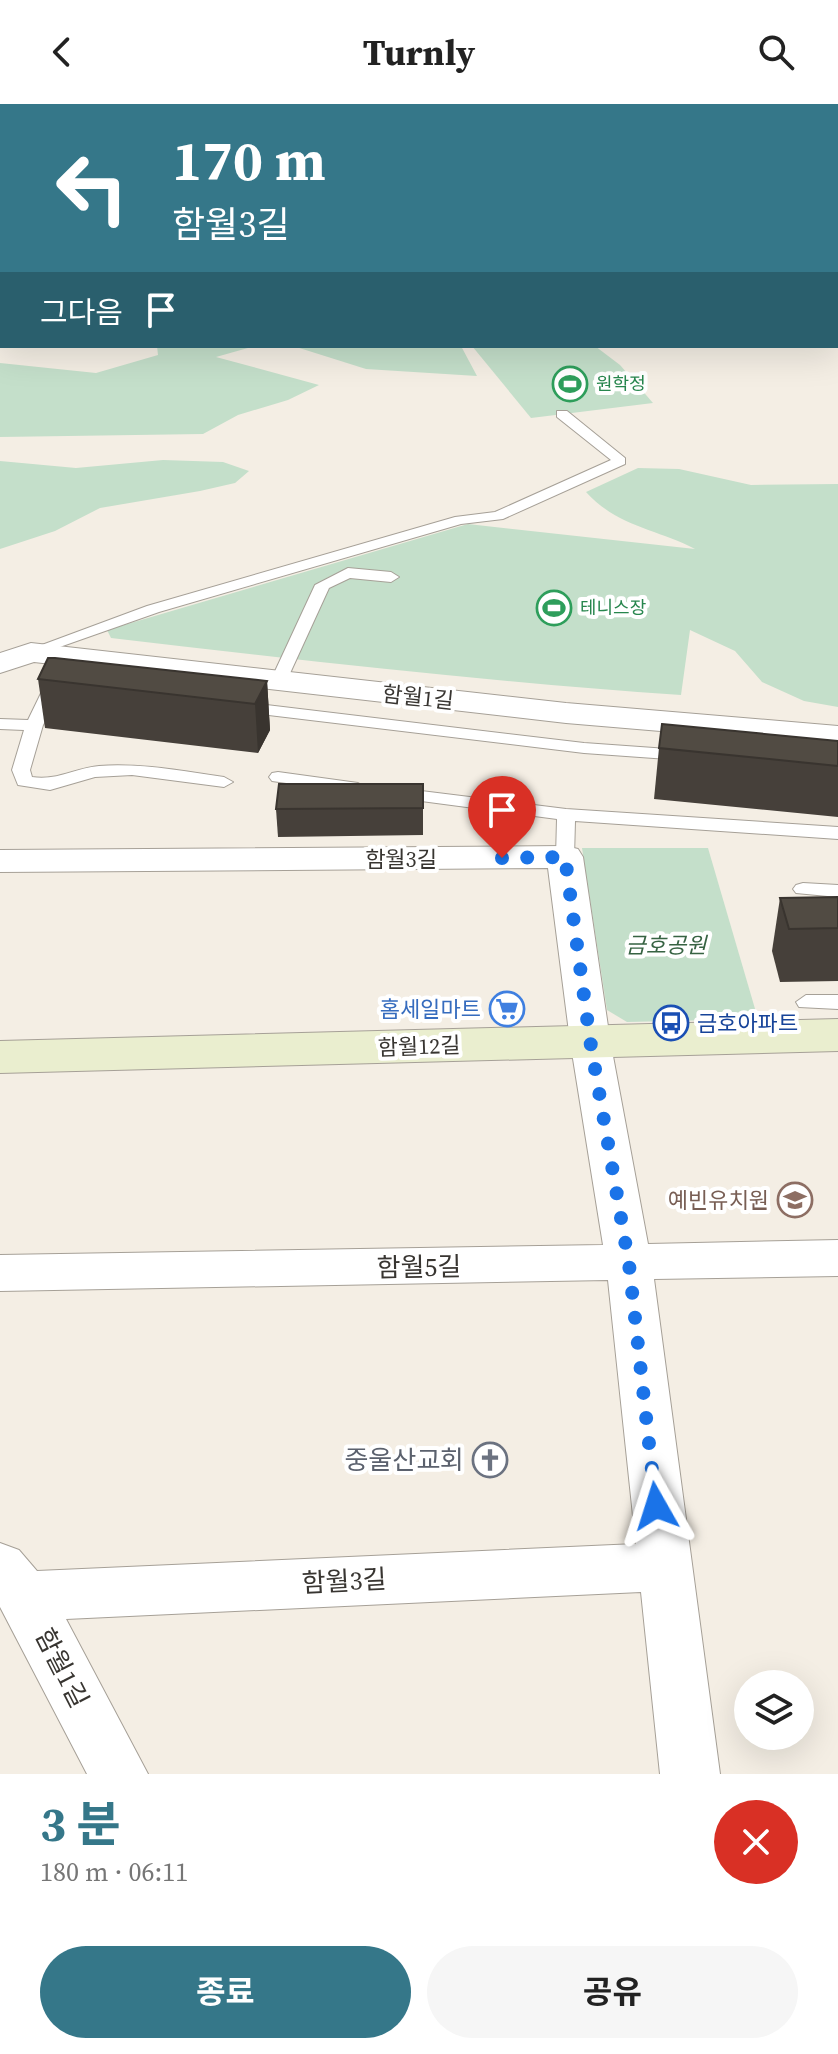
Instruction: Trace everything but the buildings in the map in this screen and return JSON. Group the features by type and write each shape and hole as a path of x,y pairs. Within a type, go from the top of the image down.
{"street":[{"name":"함월1길","path":"0,664 31,652 566,713 838,736"},
{"name":"함월3길","path":"0,861 565,836"},
{"path":"565,836 590,1040 629,1264 690,1774"},
{"name":"함월12길","path":"0,1057 838,1035"},
{"name":"함월5길","path":"0,1273 838,1258"},
{"name":"함월3길","path":"12,1581 663,1567"},
{"name":"함월1길","path":"12,1581 118,1774"}],"lane":[{"path":"31,652 153,609 460,520 498,516 620,461 562,414"},
{"path":"278,682 323,585 348,573 391,577"},
{"path":"79,692 51,689 34,725 21,770 24,781 50,785 94,772 132,770 224,782"},
{"path":"216,705 584,748 695,756"},
{"path":"0,724 34,725"},
{"path":"278,777 565,836 838,833"},
{"path":"803,889 838,891"},
{"path":"806,1002 838,1002"}],"green space":[{"path":"157,348 248,348 216,357 319,385 288,400 238,415 203,434 0,437 0,363 96,373 158,355"},
{"path":"299,348 462,348 477,376 366,369"},
{"name":"원학정","path":"474,348 598,348 620,365 653,403 531,418"},
{"path":"163,460 223,462 249,471 235,483 100,508 55,531 0,549 0,461 76,468"},
{"path":"638,468 679,469 751,485 838,484 838,707 804,701 762,682 735,651 690,630 681,695 467,677 111,638 107,630 468,524 695,549 611,513 586,492"},
{"name":"금호공원","path":"582,848 708,848 758,1019 627,1022 607,1010"}],"place":[{"name":"원학정","path":"570,384"},
{"name":"테니스장","path":"554,608"},
{"name":"홈세일마트","path":"507,1009"},
{"name":"금호아파트","path":"671,1023"},
{"name":"예빈유치원","path":"795,1200"},
{"name":"중울산교회","path":"490,1460"}],"route":[{"path":"502,858 565,857 590,1040 629,1264 656,1506"}]}
